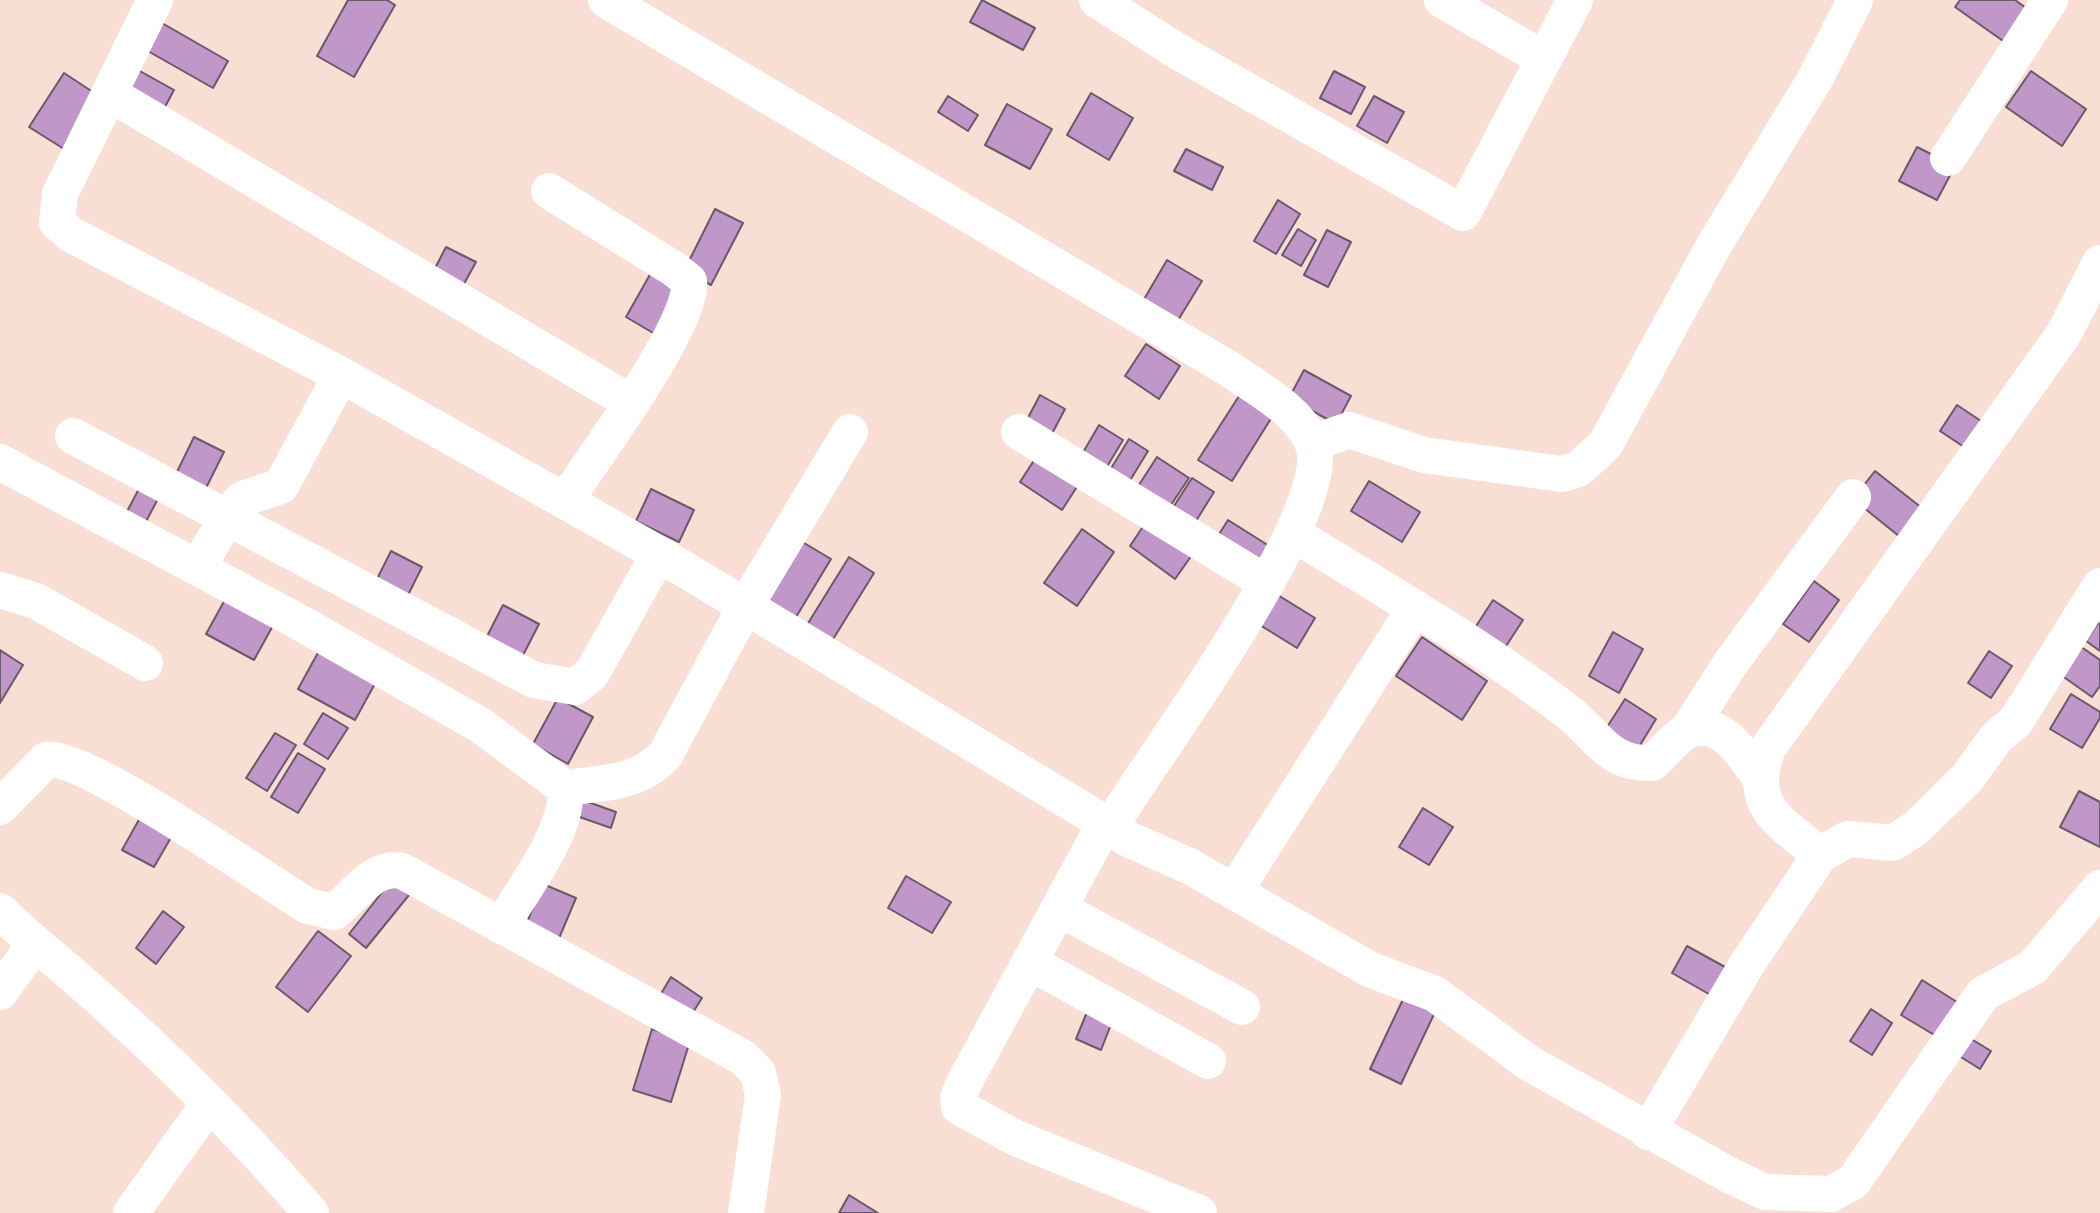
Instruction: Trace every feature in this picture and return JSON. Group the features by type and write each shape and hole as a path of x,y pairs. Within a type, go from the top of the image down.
{"street":[{"path":"155,0 60,194 57,222 70,234 341,375 659,554 1109,826 1371,970 1435,994 1529,1063 1648,1132 1765,1192 1831,1194 1862,1213"},
{"path":"606,0 1231,370 1289,411 1313,443 1312,486 1267,583 1150,761 1060,909 964,1083 959,1107 1016,1138 1199,1213"},
{"path":"1097,0 1177,51 1463,213 1575,0"},
{"path":"1442,0 1478,9 1543,58"},
{"path":"1313,443 1349,430 1424,455 1528,471 1562,474 1586,463 1605,445 1713,247 1815,79 1855,0"},
{"path":"1948,158 2050,0"},
{"path":"110,94 630,402"},
{"path":"549,191 689,281 691,293 664,349 565,501"},
{"path":"1758,775 1768,748 1809,688 2063,335 2100,263"},
{"path":"198,567 228,516 242,499 281,486 341,375"},
{"path":"0,462 198,567 480,725 565,788 626,780 651,770 683,725 746,605 850,432"},
{"path":"1019,432 1267,583"},
{"path":"73,436 534,680 562,687 575,687 592,673 659,554"},
{"path":"1292,533 1473,644 1571,714 1606,749 1630,764 1652,763 1688,730 1730,664 1853,497"},
{"path":"1648,1132 1747,964 1820,855 1848,839 1893,843 1916,828 1967,778 1996,738 2016,721 2100,586"},
{"path":"2,589 36,601 145,663"},
{"path":"1234,892 1415,608"},
{"path":"1688,730 1707,729 1730,738 1758,775 1762,799 1782,823 1820,855"},
{"path":"0,807 46,760 57,758 105,779 308,906 334,912 376,874 387,868 402,871 742,1057 758,1073 763,1095 746,1213"},
{"path":"501,926 553,838 567,802 565,788"},
{"path":"1831,1194 1853,1182 1983,994 2033,967 2100,888"},
{"path":"1060,909 1242,1007"},
{"path":"0,911 34,945 82,983 264,1159 311,1213"},
{"path":"0,992 34,945"},
{"path":"1031,963 1208,1061"},
{"path":"131,1213 208,1105"}],"building":[{"path":"348,0 387,0 395,5 354,77 317,56"},
{"path":"982,0 1035,28 1023,50 970,22"},
{"path":"1960,0 2015,0 2036,15 2013,48 1955,7"},
{"path":"162,23 228,61 213,88 146,50"},
{"path":"129,65 174,90 159,118 114,92"},
{"path":"1334,71 1365,87 1351,114 1320,98"},
{"path":"2031,71 2086,109 2062,146 2006,107"},
{"path":"64,73 99,96 64,149 29,127"},
{"path":"1091,93 1133,118 1109,160 1067,135"},
{"path":"948,96 978,115 968,131 938,112"},
{"path":"1374,96 1404,112 1387,143 1357,126"},
{"path":"1007,104 1052,129 1030,169 985,145"},
{"path":"1917,147 1955,166 1937,200 1899,181"},
{"path":"1186,149 1223,167 1212,190 1174,171"},
{"path":"1278,200 1300,214 1276,254 1254,241"},
{"path":"715,209 743,223 711,285 684,271"},
{"path":"1298,229 1316,240 1301,266 1282,255"},
{"path":"1327,230 1351,242 1328,287 1304,275"},
{"path":"446,247 476,262 459,293 430,278"},
{"path":"1167,260 1202,281 1177,322 1143,301"},
{"path":"652,271 686,291 660,337 626,317"},
{"path":"1146,344 1180,366 1159,399 1125,376"},
{"path":"1304,370 1351,396 1336,424 1289,398"},
{"path":"1040,395 1065,409 1046,445 1021,431"},
{"path":"1239,396 1272,417 1232,481 1198,460"},
{"path":"1957,405 1987,425 1970,451 1940,431"},
{"path":"1099,425 1123,440 1102,475 1078,461"},
{"path":"194,437 224,452 201,498 171,484"},
{"path":"1129,439 1148,451 1126,487 1107,475"},
{"path":"1040,451 1082,479 1062,510 1020,482"},
{"path":"1157,457 1189,478 1165,514 1133,494"},
{"path":"1875,471 1927,512 1905,541 1853,499"},
{"path":"1192,478 1214,492 1188,534 1165,520"},
{"path":"1369,481 1420,512 1402,542 1351,511"},
{"path":"142,483 161,493 141,531 122,521"},
{"path":"651,489 694,510 679,542 636,521"},
{"path":"1228,520 1274,549 1256,576 1211,547"},
{"path":"1146,522 1192,555 1175,579 1130,546"},
{"path":"1082,529 1114,552 1077,606 1044,583"},
{"path":"794,537 831,559 793,622 757,600"},
{"path":"391,551 422,567 406,599 375,583"},
{"path":"849,557 874,573 827,649 802,633"},
{"path":"1814,581 1839,600 1809,642 1783,624"},
{"path":"1273,592 1315,618 1297,648 1255,622"},
{"path":"227,596 275,622 254,660 206,634"},
{"path":"1493,600 1523,620 1499,657 1469,637"},
{"path":"503,605 539,624 517,667 481,648"},
{"path":"2100,624 2100,651 2086,641"},
{"path":"1613,632 1643,649 1619,693 1589,676"},
{"path":"1422,637 1487,681 1462,720 1396,676"},
{"path":"2077,644 2100,660 2100,686 2092,697 2058,673"},
{"path":"320,649 377,680 355,720 298,689"},
{"path":"0,650 23,665 0,703"},
{"path":"1989,651 2012,666 1991,698 1968,683"},
{"path":"2071,694 2100,712 2100,718 2082,748 2050,729"},
{"path":"558,698 593,717 568,764 533,744"},
{"path":"1625,699 1656,719 1634,755 1602,735"},
{"path":"323,713 348,728 328,759 304,744"},
{"path":"275,733 296,745 267,791 246,778"},
{"path":"298,753 325,769 298,813 271,797"},
{"path":"2079,791 2100,802 2100,847 2060,827"},
{"path":"577,798 616,812 611,828 571,814"},
{"path":"1423,808 1453,827 1429,865 1399,847"},
{"path":"141,816 173,834 154,867 122,850"},
{"path":"906,876 951,902 932,933 888,908"},
{"path":"391,881 409,895 366,948 349,934"},
{"path":"543,884 576,898 557,943 524,929"},
{"path":"163,911 184,927 156,964 136,948"},
{"path":"318,931 351,956 308,1012 276,987"},
{"path":"1687,946 1736,973 1721,1001 1672,973"},
{"path":"671,977 702,998 690,1017 659,997"},
{"path":"1922,980 1957,1002 1936,1036 1901,1015"},
{"path":"1405,995 1436,1010 1401,1084 1370,1069"},
{"path":"1871,1009 1892,1023 1872,1055 1850,1041"},
{"path":"1087,1012 1112,1022 1101,1050 1076,1039"},
{"path":"652,1029 690,1041 671,1102 633,1090"},
{"path":"1968,1037 1991,1051 1980,1069 1956,1054"},
{"path":"849,1195 878,1213 839,1213"}]}
